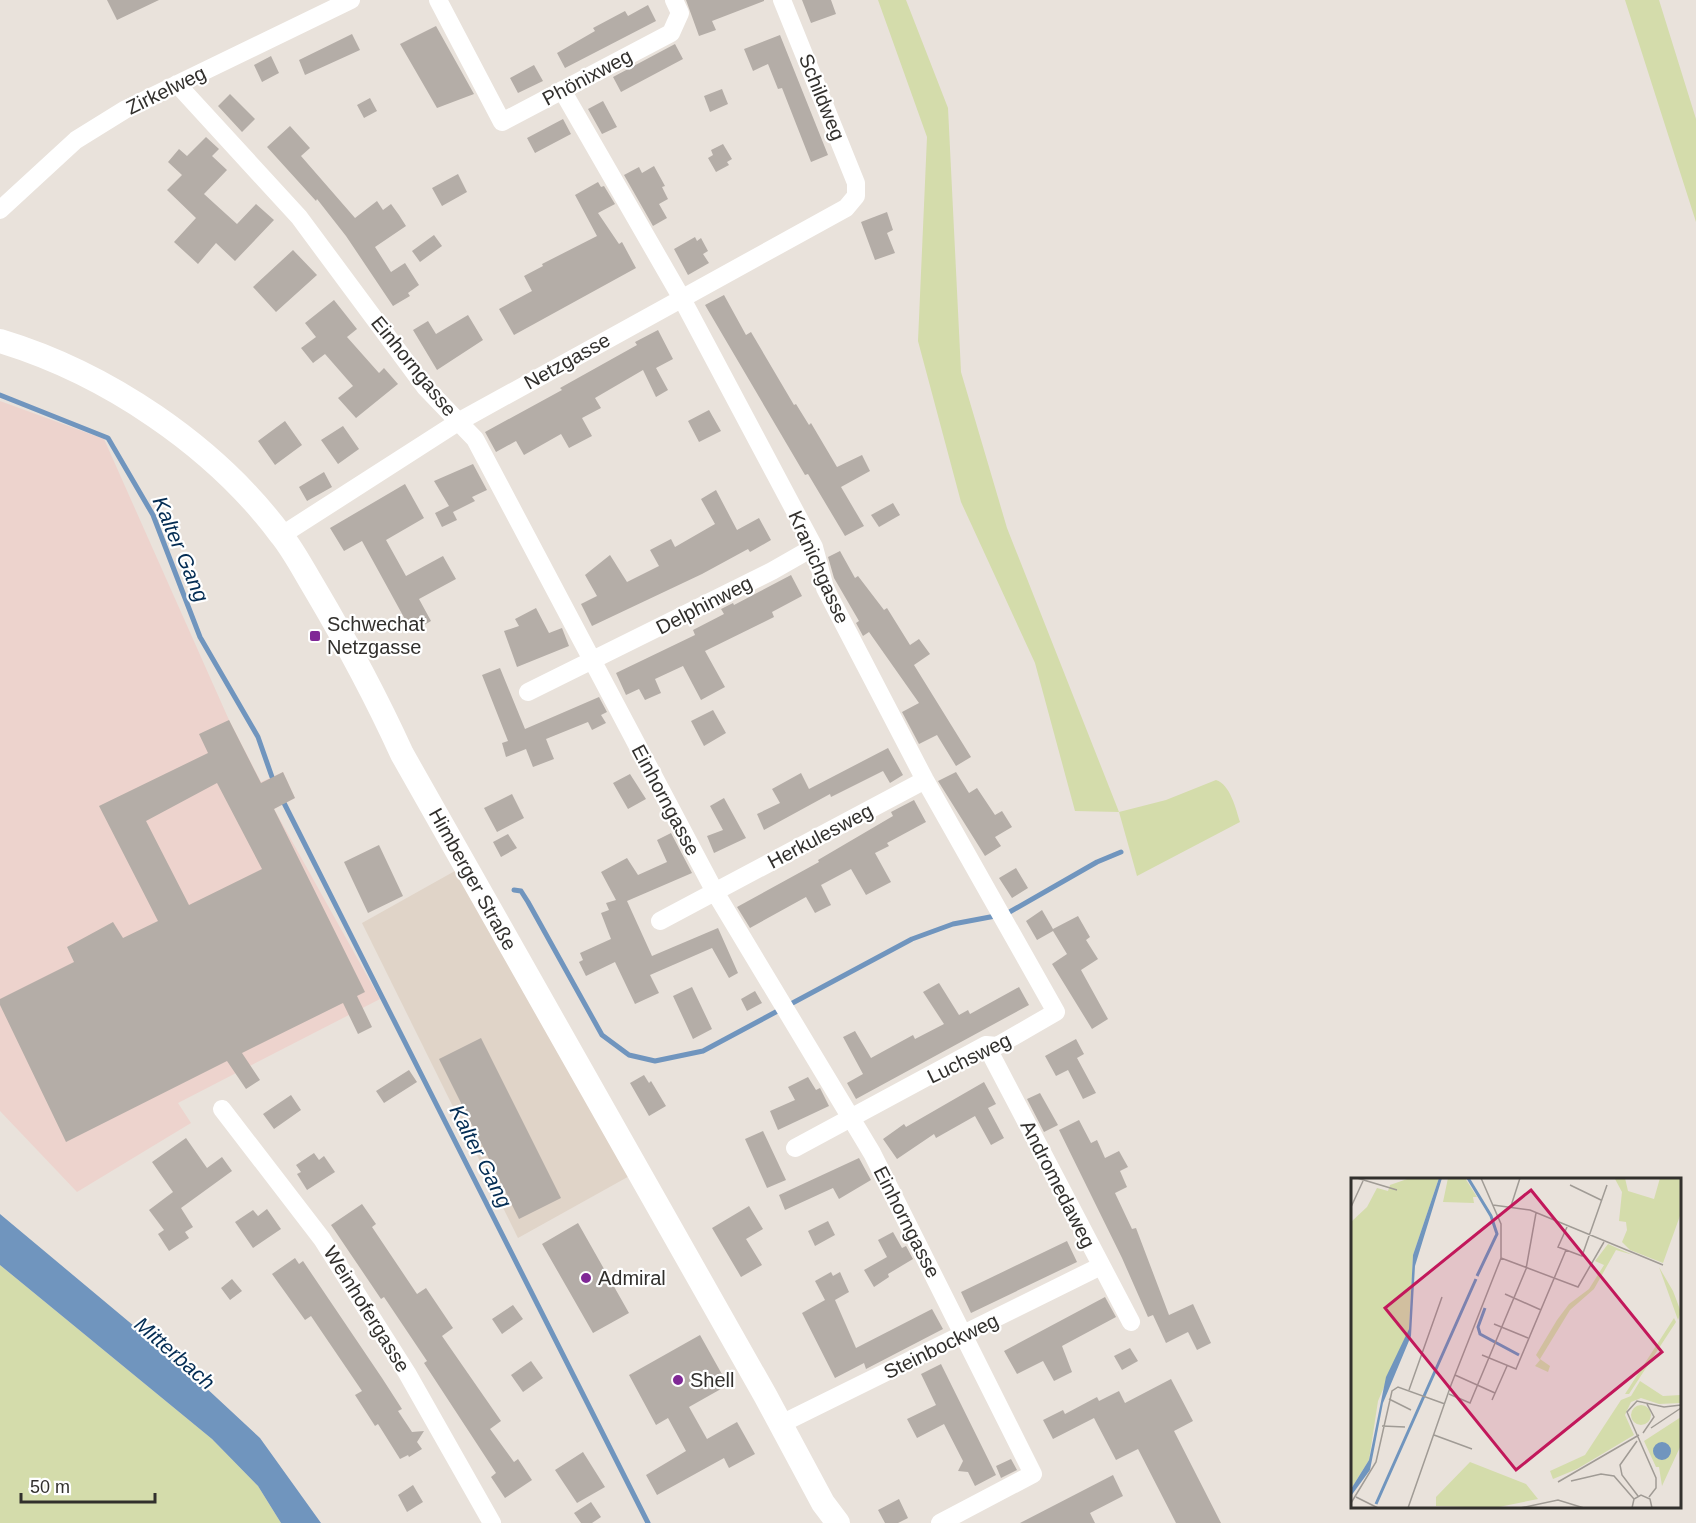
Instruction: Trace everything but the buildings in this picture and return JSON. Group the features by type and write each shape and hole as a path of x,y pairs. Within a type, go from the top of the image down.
{"main road":[{"name":"Himberger Straße","path":"0,341 63,363 132,401 212,462 282,535 372,686 402,754 781,1424 823,1503 838,1523"}],"street":[{"name":"Zirkelweg","path":"0,209 76,140 126,109 351,0"},
{"name":"Phönixweg","path":"438,0 502,122 671,33 680,13 674,0"},
{"name":"Schildweg","path":"782,0 848,158 856,183 855,196"},
{"name":"Einhorngasse","path":"177,84 300,217 425,387 475,439 715,892 849,1119 872,1153 965,1334 1033,1474 940,1523"},
{"name":"Kranichgasse","path":"562,90 681,297 814,547 825,588 925,780 1056,1012"},
{"name":"Netzgasse","path":"282,535 458,422 846,208 855,196"},
{"name":"Delphinweg","path":"528,692 814,547"},
{"name":"Herkulesweg","path":"660,921 925,780"},
{"name":"Luchsweg","path":"795,1148 986,1045 997,1046 1056,1012"},
{"name":"Andromedaweg","path":"986,1045 1131,1322"},
{"name":"Weinhofergasse","path":"222,1109 322,1239 407,1373 492,1523"},
{"name":"Steinbockweg","path":"781,1424 1101,1266"}],"shaded area":[{"path":"0,401 104,439 229,720 261,782 283,772 295,798 274,809 380,999 178,1103 191,1123 77,1192 0,1111"},
{"path":"462,867 633,1174 518,1238 362,923"}],"green space":[{"path":"878,0 906,0 948,108 961,372 1007,528 1119,812 1075,811 1035,663 961,502 918,341 927,137"},
{"path":"1625,0 1659,0 1696,119 1696,222"},
{"path":"1216,780 1221,782 1229,792 1240,822 1137,876 1119,812 1166,800"},
{"path":"0,1265 212,1439 258,1486 281,1523 0,1523"}],"water":[{"path":"0,1214 189,1372 260,1438 321,1523 281,1523 258,1486 212,1439 0,1265"}],"waterway":[{"name":"Kalter Gang","path":"0,395 108,438 153,515 200,637 258,737 272,777"},
{"name":"Kalter Gang","path":"284,803 648,1523"},
{"path":"514,890 521,891 528,902 602,1035 629,1055 655,1061 703,1051 912,939 953,924 1006,914 1097,862 1121,852"}],"place":[{"name":"Schwechat Netzgasse","path":"315,636"},
{"name":"Admiral","path":"586,1278"},
{"name":"Shell","path":"678,1380"}],"water label":[{"name":"Mitterbach","path":"175,1353"}]}
